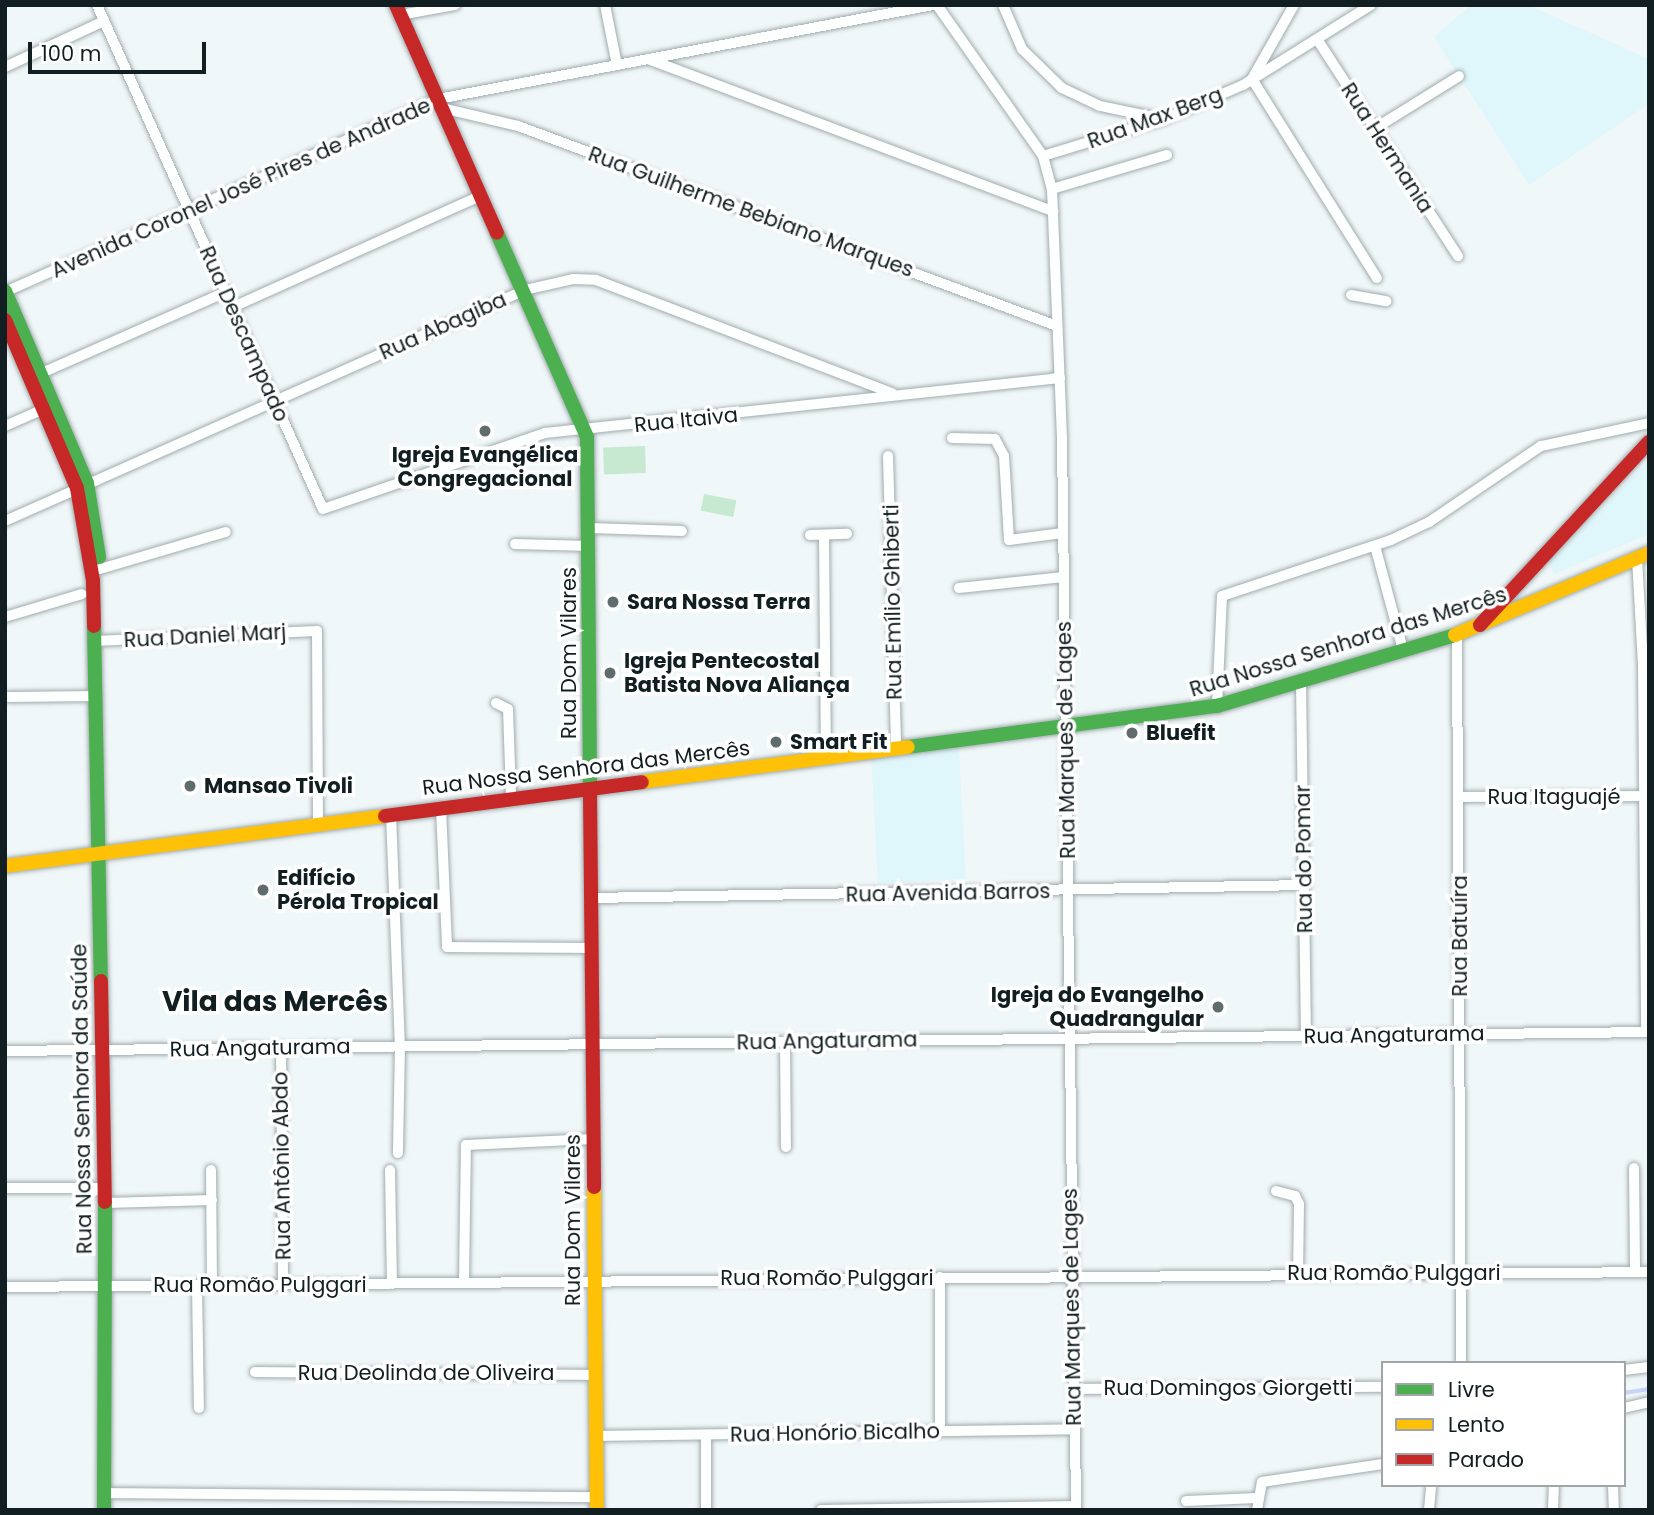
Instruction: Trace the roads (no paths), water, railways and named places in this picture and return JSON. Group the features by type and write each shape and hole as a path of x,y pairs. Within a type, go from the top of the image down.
{"main road":[{"name":"Rua Dom Vilares","path":"398,10 585,429 590,528 597,1503"},
{"name":"Rua Nossa Senhora da Saúde","path":"5,292 36,375"},
{"name":"Rua Nossa Senhora da Saúde","path":"5,320 50,405 82,486 100,569 97,641 98,854 107,1286 104,1510"},
{"path":"1477,629 1649,442"},
{"name":"Rua Nossa Senhora da Saúde","path":"82,486 97,641"},
{"name":"Rua Nossa Senhora das Mercês","path":"5,866 318,822 1217,706 1477,629 1643,555"},
{"path":"1525,577 1524,587 1536,603"}],"street":[{"name":"Rua Descampado","path":"97,5 323,509"},
{"path":"398,10 455,5"},
{"path":"605,5 617,65"},
{"name":"Avenida Coronel José Pires de Andrade","path":"5,292 440,103 617,65 935,5"},
{"name":"Rua Marques de Lages","path":"935,5 1043,156 1052,189 1063,533 1069,891 1067,1036 1076,1508"},
{"path":"1003,5 1022,49 1062,88 1100,106 1164,119"},
{"path":"1294,5 1252,79 1377,278"},
{"name":"Rua Max Berg","path":"1043,156 1164,119 1252,79 1371,5"},
{"path":"5,66 104,21"},
{"name":"Rua Hermania","path":"1317,39 1458,256"},
{"path":"648,59 1053,211"},
{"path":"1374,129 1459,76"},
{"name":"Rua Guilherme Bebiano Marques","path":"440,103 518,126 1057,326"},
{"path":"1052,189 1167,155"},
{"path":"233,307 482,195"},
{"name":"Rua Abagiba","path":"5,520 525,290 573,279 596,280 892,393"},
{"path":"36,375 226,292"},
{"path":"1351,295 1385,300"},
{"name":"Rua Itaiva","path":"323,509 513,442 585,429 892,393 1060,378"},
{"path":"5,426 50,405"},
{"path":"1217,706 1222,596 1375,546 1429,522 1541,446 1649,423"},
{"path":"952,438 995,439 1004,456 1009,540 1063,533"},
{"name":"Rua Emílio Ghiberti","path":"888,456 896,749"},
{"path":"590,528 682,531"},
{"path":"100,569 226,531"},
{"path":"810,535 847,534"},
{"path":"824,535 826,758"},
{"path":"515,544 590,546"},
{"path":"1375,546 1403,650"},
{"path":"1643,555 1647,1032"},
{"path":"959,588 1063,577"},
{"path":"5,617 82,594"},
{"name":"Rua Daniel Marj","path":"97,641 317,631 318,822"},
{"name":"Rua Batuíra","path":"1457,636 1463,1272 1461,1361"},
{"name":"Rua do Pomar","path":"1301,681 1306,1037"},
{"path":"8,697 97,692"},
{"path":"496,703 508,709 511,797"},
{"name":"Rua Itaguajé","path":"1459,797 1646,796"},
{"path":"441,808 447,947 592,948"},
{"path":"391,814 400,1045 398,1153"},
{"name":"Rua Avenida Barros","path":"591,898 1305,885"},
{"name":"Rua Angaturama","path":"5,1051 1067,1036 1306,1037 1647,1032"},
{"path":"785,1042 786,1147"},
{"name":"Rua Antônio Abdo","path":"281,1047 283,1284"},
{"path":"464,1282 464,1149 472,1142 593,1139"},
{"path":"1634,1168 1635,1272"},
{"path":"211,1170 212,1285"},
{"path":"390,1170 391,1284"},
{"path":"5,1188 105,1188"},
{"path":"1276,1191 1295,1196 1300,1204 1298,1274"},
{"path":"106,1203 212,1200"},
{"name":"Rua Romão Pulggari","path":"5,1287 1649,1272"},
{"path":"940,1277 940,1430"},
{"path":"197,1285 199,1408"},
{"path":"1626,1370 1649,1367"},
{"name":"Rua Deolinda de Oliveira","path":"255,1372 596,1375"},
{"name":"Rua Domingos Giorgetti","path":"1074,1389 1381,1387"},
{"path":"1626,1408 1649,1402"},
{"name":"Rua Honório Bicalho","path":"597,1436 1074,1429"},
{"path":"706,1435 706,1510"},
{"path":"1257,1510 1257,1493 1262,1482 1381,1464"},
{"path":"1429,1510 1431,1487"},
{"path":"1553,1510 1554,1487"},
{"path":"1613,1487 1614,1510"},
{"path":"105,1493 496,1496 597,1503"},
{"path":"1186,1501 1257,1493"},
{"path":"496,1496 496,1510"},
{"path":"821,1510 1076,1508"}],"waterway":[{"path":"1626,1393 1649,1389"}],"place":[{"name":"Igreja Evangélica Congregacional","path":"485,431"},
{"name":"Sara Nossa Terra","path":"613,602"},
{"name":"Igreja Pentecostal Batista Nova Aliança","path":"610,673"},
{"name":"Bluefit","path":"1132,733"},
{"name":"Smart Fit","path":"776,742"},
{"name":"Mansao Tivoli","path":"190,786"},
{"name":"Edifício Pérola Tropical","path":"263,890"},
{"name":"Igreja do Evangelho Quadrangular","path":"1218,1007"}],"district":[{"name":"Vila das Mercês","path":"275,1002"}]}
